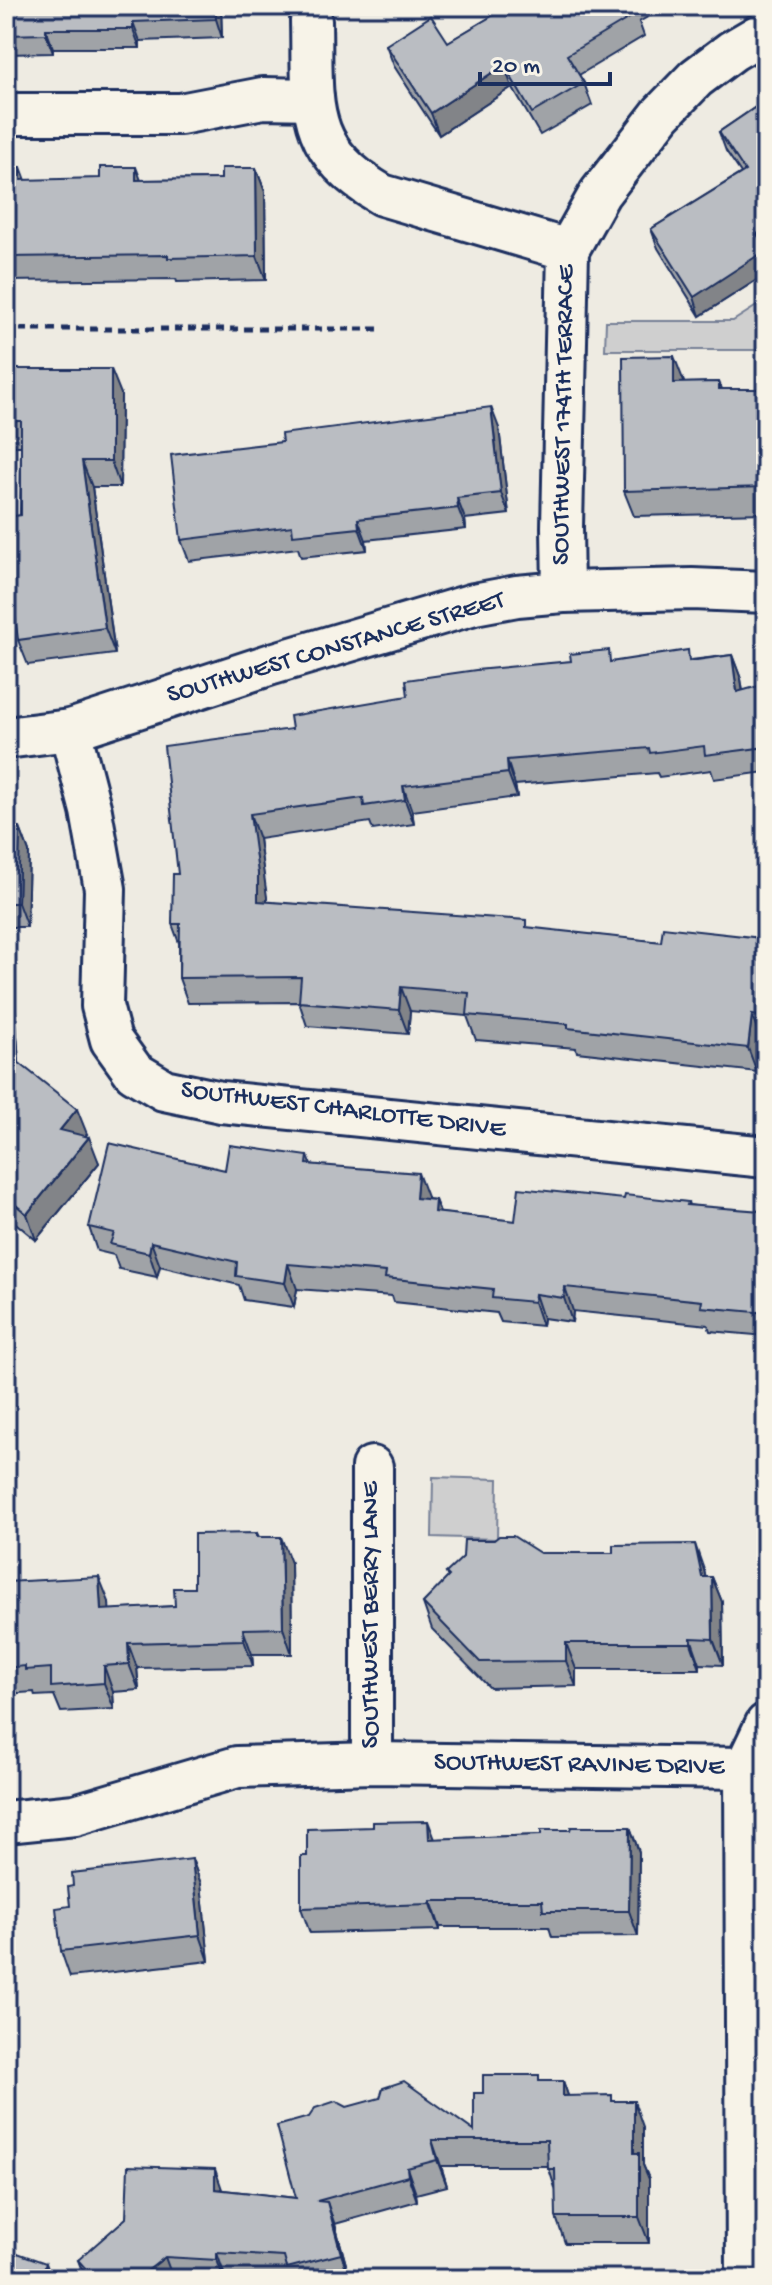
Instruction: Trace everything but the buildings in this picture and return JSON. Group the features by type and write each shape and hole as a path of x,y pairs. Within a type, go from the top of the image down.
{"street":[{"path":"311,21 313,99 320,135 339,164 371,188 410,204 568,250"},
{"name":"SOUTHWEST 174TH TERRACE","path":"563,592 568,250 600,193 662,113 696,78 766,31"},
{"path":"6,114 180,114 263,98 313,99"},
{"name":"SOUTHWEST CONSTANCE STREET","path":"6,738 70,730 272,664 474,604 563,592 692,589 766,592"},
{"name":"SOUTHWEST CHARLOTTE DRIVE","path":"70,730 91,811 105,889 102,1006 111,1040 134,1072 164,1090 221,1102 766,1157"},
{"name":"SOUTHWEST BERRY LANE","path":"372,1467 372,1763"},
{"path":"745,1768 766,1724"},
{"name":"SOUTHWEST RAVINE DRIVE","path":"6,1822 75,1815 237,1767 372,1763 745,1768 747,2279"}],"path":[{"path":"6,329 381,329"}],"shaded area":[{"path":"766,300 766,350 605,350 606,321 733,321"},
{"path":"433,1477 498,1479 497,1539 432,1537"}]}
